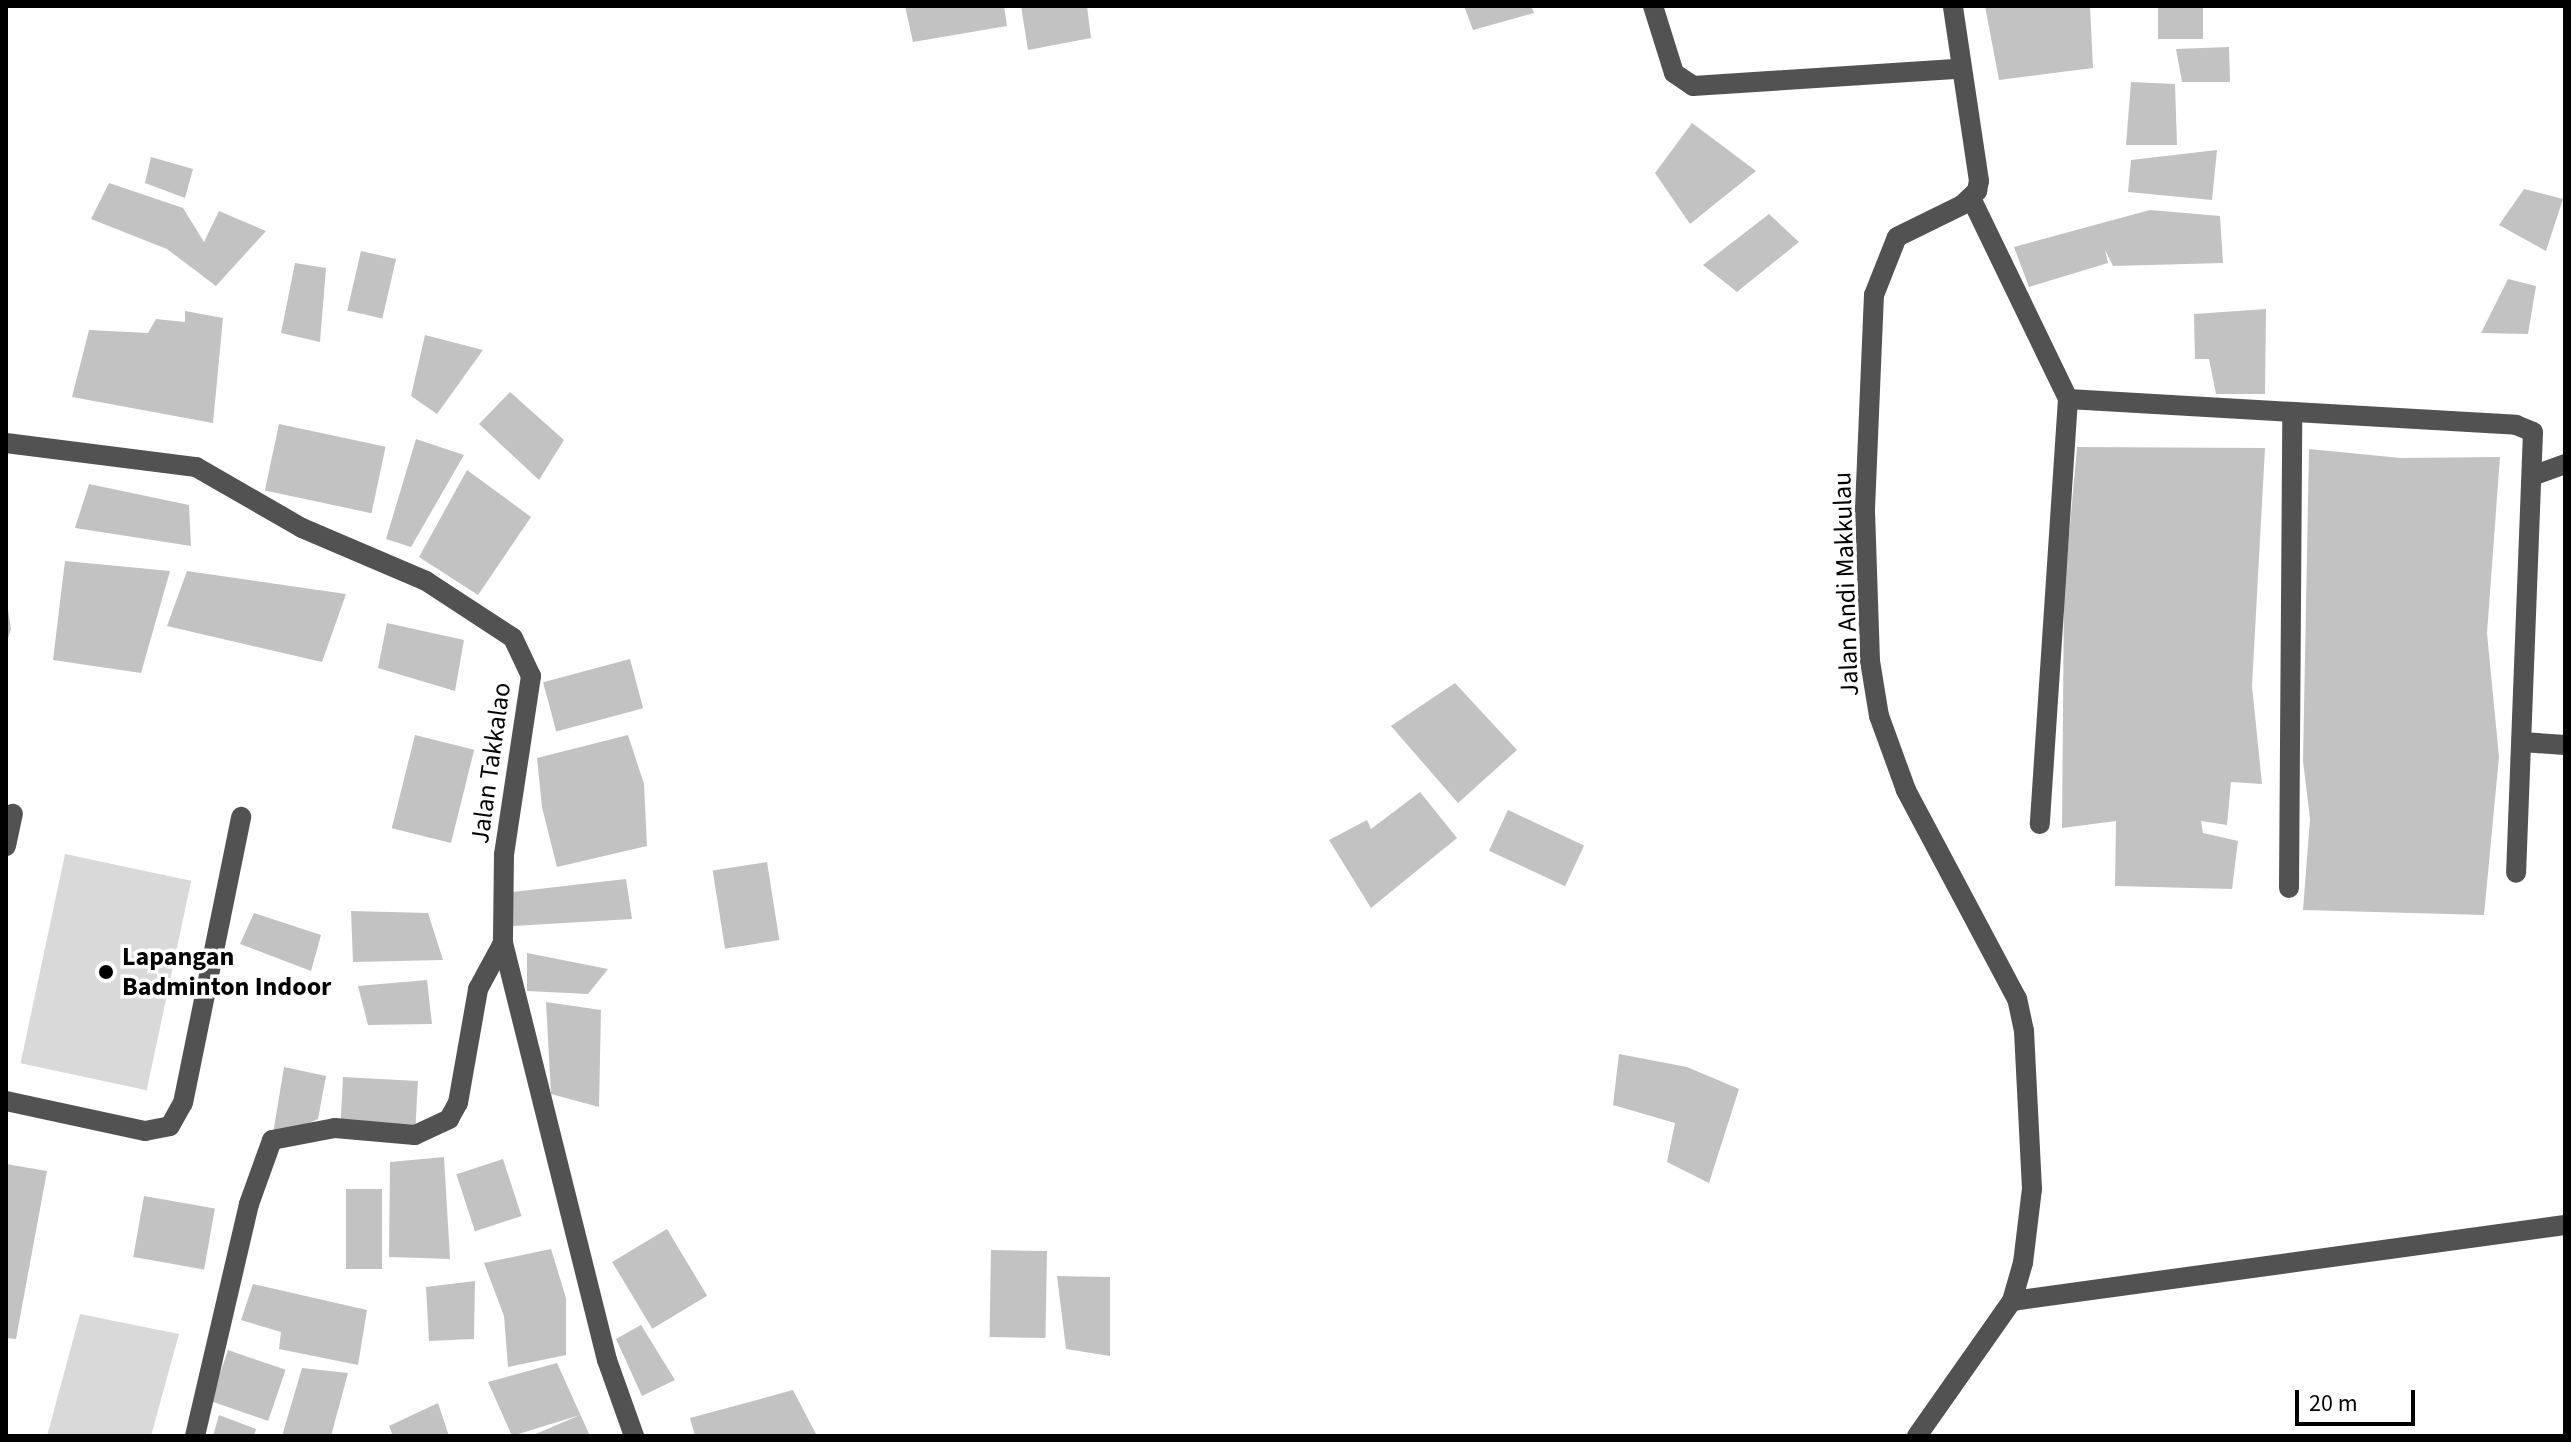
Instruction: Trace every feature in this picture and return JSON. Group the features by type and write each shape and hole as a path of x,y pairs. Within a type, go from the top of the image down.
{"street":[{"path":"1653,6 1674,73 1693,86 1958,69"},
{"path":"1953,6 1958,69 1979,181 1971,198 2068,399 2040,824"},
{"name":"Jalan Andi Makkulau","path":"1917,1436 2012,1301 2023,1263 2032,1189 2021,1014 1906,790 1879,716 1870,661 1865,509 1874,295 1897,237 1971,198"},
{"path":"2068,399 2526,426 2534,438 2516,873"},
{"path":"2289,888 2292,412"},
{"name":"Jalan Takkalao","path":"6,443 196,467 302,528 426,581 513,638 531,676 504,855 503,943 607,1360 634,1436"},
{"path":"2532,476 2565,464"},
{"path":"2522,742 2565,745"},
{"path":"6,846 13,814"},
{"path":"6,1101 145,1131 170,1126 183,1103 241,817"},
{"path":"195,1436 249,1204 272,1140 335,1128 415,1135 449,1119 458,1103 462,1058 478,989 503,943"},
{"path":"2012,1301 2565,1225"}],"shaded area":[{"name":"Lapangan Badminton Indoor","path":"65,854 191,881 147,1090 21,1063"},
{"path":"80,1314 179,1334 151,1436 47,1436"}],"building":[{"path":"905,6 1004,6 1007,26 913,42"},
{"path":"1021,6 1087,6 1091,38 1028,50"},
{"path":"1464,6 1531,6 1534,13 1473,30"},
{"path":"1985,6 2090,6 2093,68 1999,80"},
{"path":"2158,6 2203,6 2203,39 2158,39"},
{"path":"2229,47 2230,82 2182,82 2176,49"},
{"path":"2131,82 2175,84 2177,145 2126,145"},
{"path":"1692,123 1756,171 1690,224 1655,173"},
{"path":"2217,150 2212,200 2128,192 2131,160"},
{"path":"151,157 193,169 185,198 145,183"},
{"path":"109,183 183,208 204,242 219,211 266,231 216,286 167,249 91,219"},
{"path":"2524,189 2563,199 2546,251 2499,225"},
{"path":"2150,210 2220,216 2223,263 2113,266 2105,250 2108,263 2029,287 2014,247"},
{"path":"1769,214 1799,242 1737,292 1703,265"},
{"path":"361,251 396,259 382,319 347,310"},
{"path":"295,263 326,268 320,342 281,333"},
{"path":"2508,279 2536,286 2528,334 2481,333"},
{"path":"2266,309 2265,394 2216,394 2209,359 2195,359 2194,314"},
{"path":"185,311 223,318 213,423 72,397 89,330 148,333 156,319 185,322"},
{"path":"425,335 483,350 437,414 411,396"},
{"path":"510,392 564,440 539,480 479,424"},
{"path":"279,424 386,447 371,513 265,491"},
{"path":"416,439 464,455 411,547 386,539"},
{"path":"2077,447 2265,448 2252,686 2262,784 2231,782 2227,825 2201,821 2203,833 2238,841 2232,889 2115,886 2116,821 2062,828 2064,592"},
{"path":"2309,449 2401,458 2500,457 2487,633 2499,757 2484,915 2303,910 2310,819 2303,761"},
{"path":"467,470 531,517 478,595 419,557"},
{"path":"89,484 189,505 191,546 75,528"},
{"path":"65,561 170,571 141,673 53,660"},
{"path":"187,571 346,594 322,662 167,626"},
{"path":"6,596 11,629 7,641 6,641"},
{"path":"387,623 464,640 455,691 378,668"},
{"path":"630,659 643,708 556,732 543,682"},
{"path":"1455,683 1517,750 1458,803 1391,726"},
{"path":"415,735 474,750 451,843 392,828"},
{"path":"628,735 644,784 647,846 557,867 542,807 537,758"},
{"path":"1420,792 1457,838 1371,908 1329,840 1367,820 1371,829"},
{"path":"1508,810 1584,845 1565,886 1489,851"},
{"path":"767,862 779,940 725,949 713,871"},
{"path":"626,879 632,919 513,926 512,892"},
{"path":"351,911 428,913 443,960 353,962"},
{"path":"254,913 321,935 311,971 240,944"},
{"path":"527,953 608,969 588,994 527,991"},
{"path":"427,980 432,1024 368,1025 358,986"},
{"path":"546,1002 601,1010 599,1107 551,1094"},
{"path":"1619,1054 1687,1067 1739,1089 1709,1183 1667,1162 1675,1123 1613,1105"},
{"path":"284,1067 326,1076 318,1119 272,1140"},
{"path":"343,1077 418,1081 415,1133 340,1129"},
{"path":"444,1157 450,1259 389,1257 390,1162"},
{"path":"503,1159 522,1216 475,1231 456,1174"},
{"path":"6,1164 47,1171 16,1339 6,1338"},
{"path":"346,1189 382,1189 382,1269 346,1269"},
{"path":"144,1196 215,1209 204,1270 133,1257"},
{"path":"667,1229 707,1296 652,1329 612,1262"},
{"path":"551,1249 566,1298 566,1355 508,1367 504,1316 484,1263"},
{"path":"991,1250 1047,1251 1045,1338 989,1337"},
{"path":"1057,1276 1110,1277 1110,1356 1066,1349"},
{"path":"475,1281 474,1339 429,1341 426,1287"},
{"path":"253,1284 367,1310 358,1365 279,1349 281,1332 241,1320"},
{"path":"641,1325 675,1380 642,1396 616,1339"},
{"path":"228,1350 286,1370 268,1421 210,1401"},
{"path":"557,1363 590,1436 531,1436 580,1415 512,1436 488,1382"},
{"path":"302,1368 348,1373 331,1436 282,1436"},
{"path":"793,1390 817,1436 695,1436 690,1418"},
{"path":"438,1403 449,1436 393,1436 389,1426"},
{"path":"219,1415 256,1429 254,1436 213,1436"}],"place":[{"name":"Lapangan Badminton Indoor","path":"106,972"}]}
